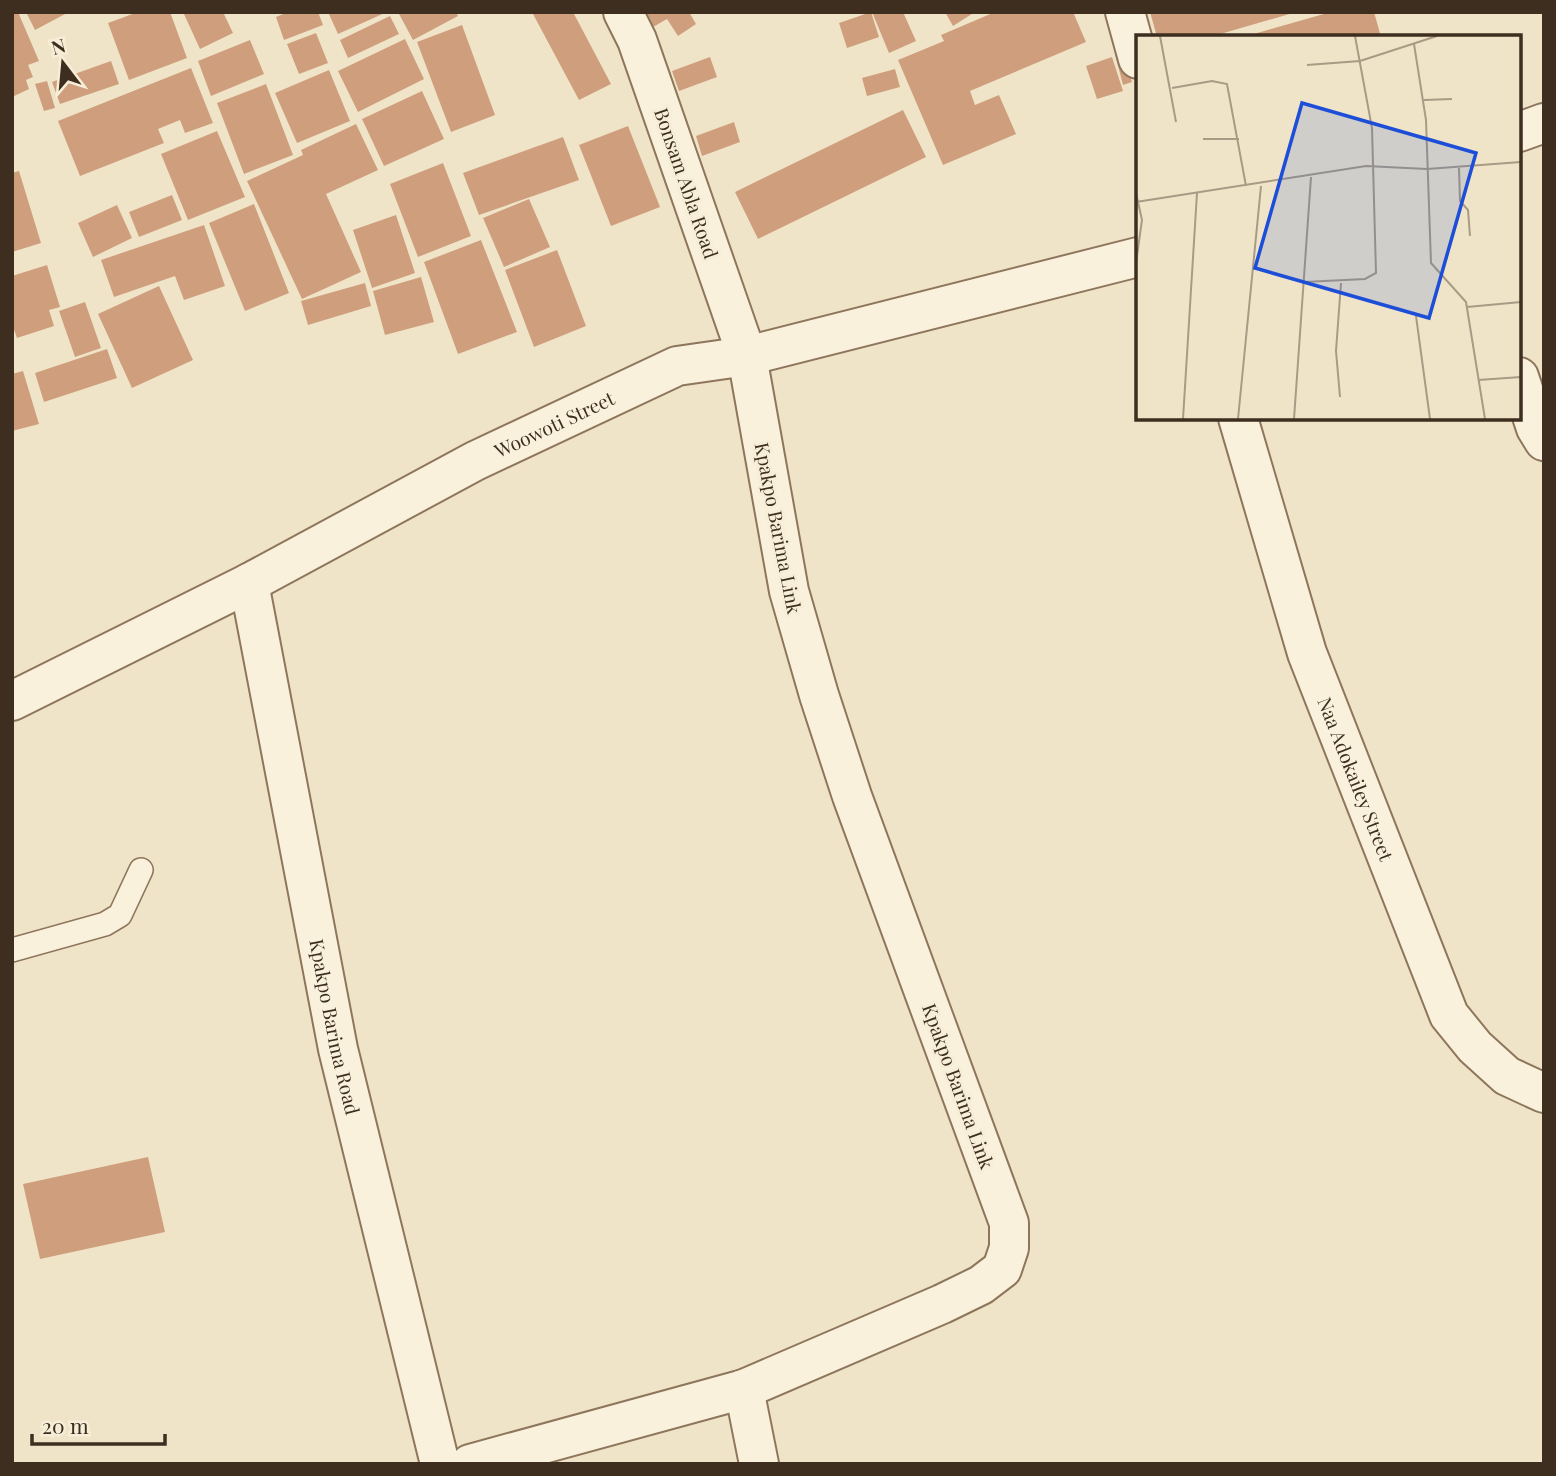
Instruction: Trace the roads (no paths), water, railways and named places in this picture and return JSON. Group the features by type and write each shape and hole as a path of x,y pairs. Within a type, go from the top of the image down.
{"street":[{"name":"Bonsam Abla Road","path":"623,12 637,40 747,356"},
{"path":"1125,12 1136,52"},
{"path":"1521,131 1544,123"},
{"name":"Woowoti Street","path":"12,701 249,583 475,461 677,366 747,356 1136,258"},
{"name":"Kpakpo Barima Link","path":"470,1464 744,1389 981,1285 1002,1269 1009,1248 1009,1223 852,796 792,604 747,356"},
{"path":"1521,383 1536,428 1544,441"},
{"name":"Naa Adokailey Street","path":"1239,420 1307,653 1449,1015 1475,1047 1507,1076 1544,1093"},
{"name":"Kpakpo Barima Road","path":"249,583 338,1049 440,1464"},
{"path":"744,1389 760,1464"}],"lane":[{"path":"12,950 105,924 120,915 141,870"}]}
